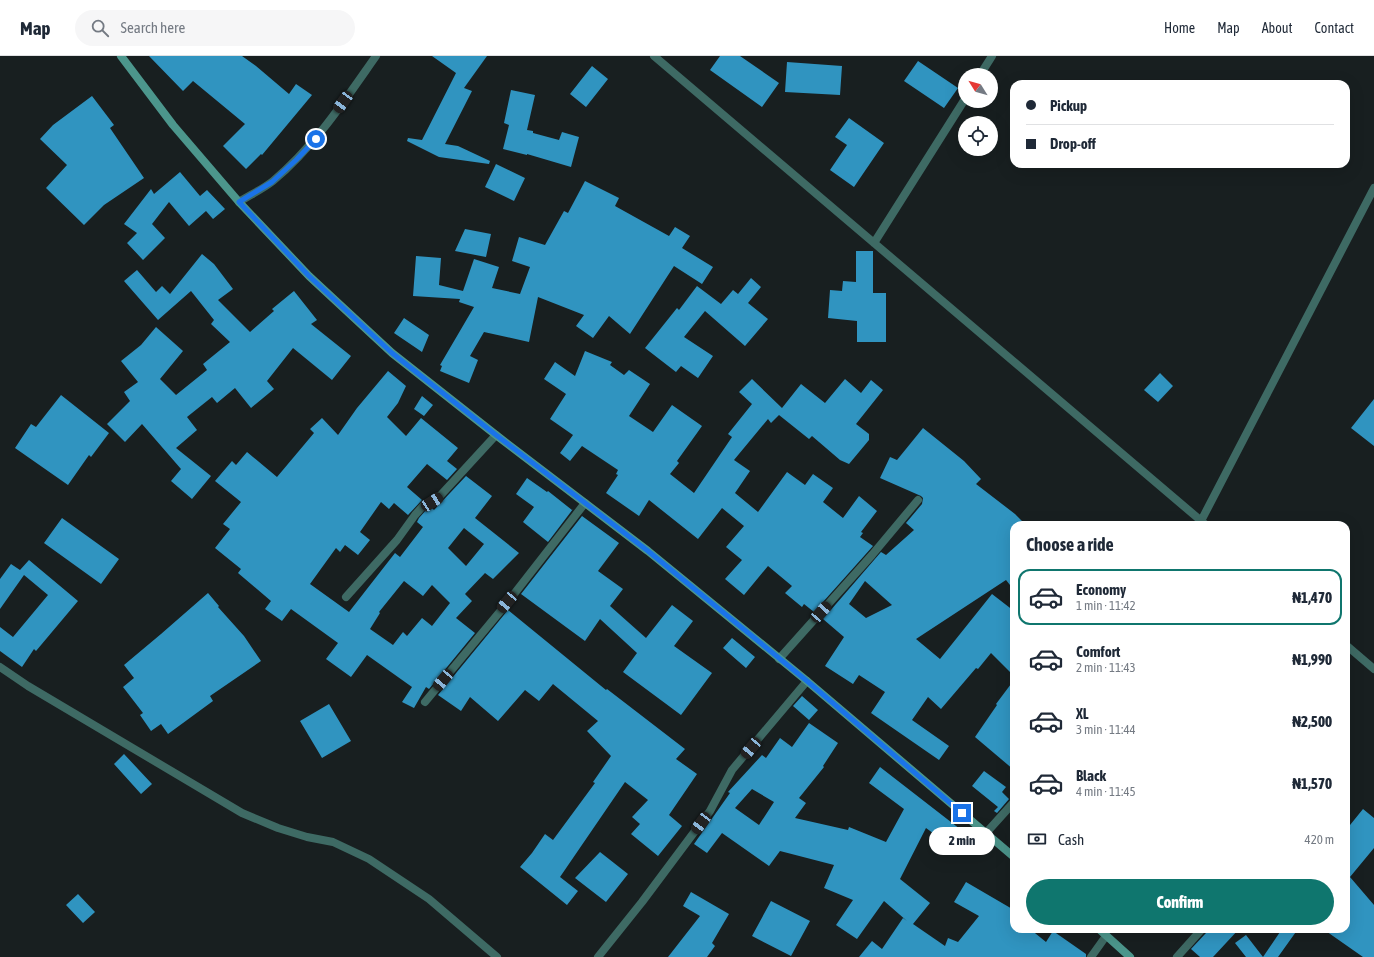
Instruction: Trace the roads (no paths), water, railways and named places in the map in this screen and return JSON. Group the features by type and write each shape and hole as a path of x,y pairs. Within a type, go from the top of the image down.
{"street":[{"path":"121,56 174,125 239,202 309,276 392,353 496,435 648,551 807,681 1010,854"},
{"path":"239,202 272,182 316,139 376,56"},
{"path":"654,56 1201,521"},
{"path":"984,68 992,56"},
{"path":"874,243 959,108"},
{"path":"1204,521 1374,188"},
{"path":"346,597 397,540 415,515 424,506 439,497 496,435"},
{"path":"779,659 872,555 918,500"},
{"path":"425,702 507,602 585,503"},
{"path":"1350,648 1374,669"},
{"path":"0,667 42,694 242,813 278,828 307,837 333,842 368,859 429,899 497,957"},
{"path":"598,957 642,902 710,812 732,770 807,681"},
{"path":"986,833 1010,806"},
{"path":"1103,933 1130,957"},
{"path":"1177,957 1198,933"},
{"path":"1091,957 1106,936"}]}
